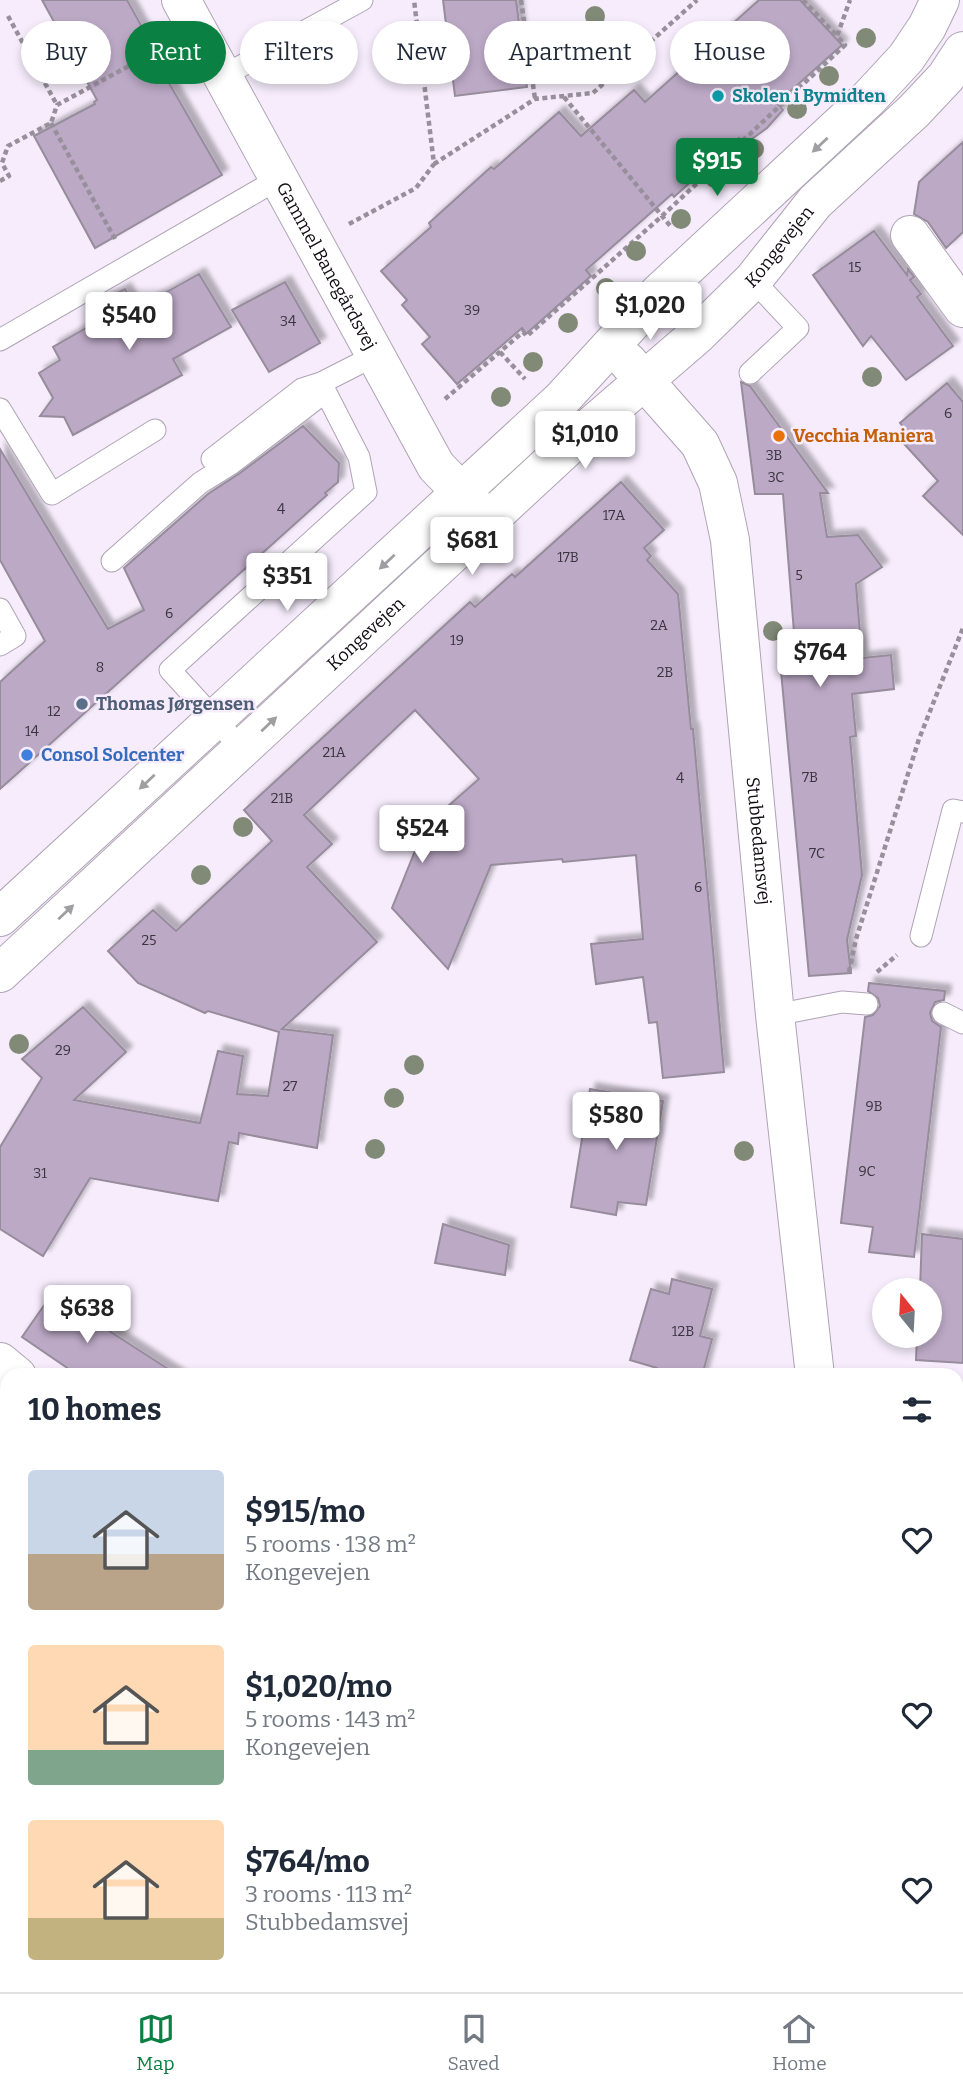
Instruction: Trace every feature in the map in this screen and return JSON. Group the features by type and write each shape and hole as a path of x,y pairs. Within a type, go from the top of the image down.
{"street":[{"path":"0,917 561,400 659,293 869,98 906,58 927,27 940,0"},
{"name":"Kongevejen","path":"5,958 242,749 582,434 698,334 753,280 815,202 914,111 946,77 963,51"},
{"name":"Gammel Banegårdsvej","path":"226,81 436,466 488,521"},
{"path":"910,235 963,308"},
{"name":"Stubbedamsvej","path":"611,344 700,444 718,483 728,529 775,1015 814,1368"}],"lane":[{"path":"226,74 362,0"},
{"path":"0,340 279,178"},
{"path":"750,373 798,328 753,280"},
{"path":"112,561 200,483 232,463 323,387 376,355"},
{"path":"212,459 302,389 323,387"},
{"path":"242,749 170,670 366,492 359,457 323,387"},
{"path":"0,409 52,494 155,430"},
{"path":"0,609 15,636 0,645"},
{"path":"921,936 953,810 963,812"},
{"path":"775,1015 842,1002 867,1004"},
{"path":"943,1013 963,1023"}],"path":[{"path":"414,0 434,164"},
{"path":"521,0 535,99"},
{"path":"315,242 416,188 434,164 535,99 593,93 697,0"},
{"path":"412,420 454,393 523,332 527,336 662,216 845,45 803,0"},
{"path":"837,36 850,0"},
{"path":"0,181 9,176 2,163 8,146 51,123 57,105 189,15"},
{"path":"8,16 57,105"},
{"path":"563,96 696,258"},
{"path":"51,123 115,239"},
{"path":"500,352 515,368"},
{"path":"842,1002 856,939 919,739 963,628"},
{"path":"842,1002 921,936"}],"building":[{"path":"42,0 127,0 139,21 125,21 125,84 170,84 222,175 95,248 34,136 95,104 97,100 88,84 111,84 111,21 54,21"},
{"path":"443,0 516,0 519,21 484,21 484,84 527,84 527,87 455,96 454,84 470,84 470,21 446,21"},
{"path":"759,0 800,0 842,45 777,103 783,110 767,128 745,144 739,138 674,197 672,194 586,270 591,276 526,334 522,328 457,384 422,344 430,337 402,305 407,300 381,271 431,227 429,223 491,167 494,169 559,112 581,136 634,90 645,102 670,80 670,84 790,84 790,21 736,21"},
{"path":"963,142 963,232 946,248 928,222 914,214 919,182"},
{"path":"874,231 907,275 908,269 914,277 910,280 921,294 917,297 953,346 906,380 871,336 863,346 813,275"},
{"path":"199,274 231,327 173,359 182,375 73,435 64,417 40,416 53,398 39,373 60,360 53,347 100,320 92,306 125,289 136,309"},
{"path":"285,282 320,343 269,372 232,310"},
{"path":"741,382 750,386 828,493 820,493 827,537 858,535 882,567 856,584 862,658 891,655 894,689 852,694 856,736 850,737 862,875 847,940 851,973 809,976 781,671 797,670 783,494 755,494"},
{"path":"947,383 963,402 963,535 923,496 938,481 896,435 904,428 900,423"},
{"path":"303,426 339,463 338,482 325,493 327,495 0,789 0,682 45,641 0,560 0,449 108,629 144,610 124,568 208,494"},
{"path":"621,482 664,530 644,548 651,556 647,560 678,594 724,1072 663,1078 657,1022 649,1023 643,977 596,984 591,944 643,939 636,855 491,865 448,969 392,908 417,846 430,850 448,806 479,779 415,710 304,815 332,844 307,867 377,942 282,1029 333,1035 317,1148 239,1133 238,1144 229,1142 218,1201 90,1178 43,1256 0,1229 0,1147 42,1078 22,1059 83,1007 126,1052 74,1100 200,1123 218,1051 243,1056 237,1094 268,1096 279,1032 208,1011 205,1013 138,983 108,951 153,910 176,931 272,841 244,810 470,602 475,607 512,574 515,577"},
{"path":"869,983 945,991 944,1000 935,1002 930,1013 932,1021 941,1027 914,1257 869,1252 873,1227 841,1223 865,1017 873,1015 880,1006 878,998 868,991"},
{"path":"590,1089 663,1101 646,1205 618,1202 616,1215 571,1207"},
{"path":"443,1224 509,1245 505,1275 435,1263"},
{"path":"922,1234 963,1239 963,1363 916,1360 916,1348 942,1348 942,1278 920,1278"},
{"path":"672,1279 712,1289 700,1336 712,1339 704,1368 657,1368 630,1360 651,1289 669,1294"},
{"path":"52,1294 167,1368 67,1368 22,1337"}],"place":[{"name":"Skolen i Bymidten","path":"718,96"},
{"name":"Vecchia Maniera","path":"779,436"},
{"name":"Thomas Jørgensen","path":"82,704"},
{"name":"Consol Solcenter","path":"27,755"}]}
